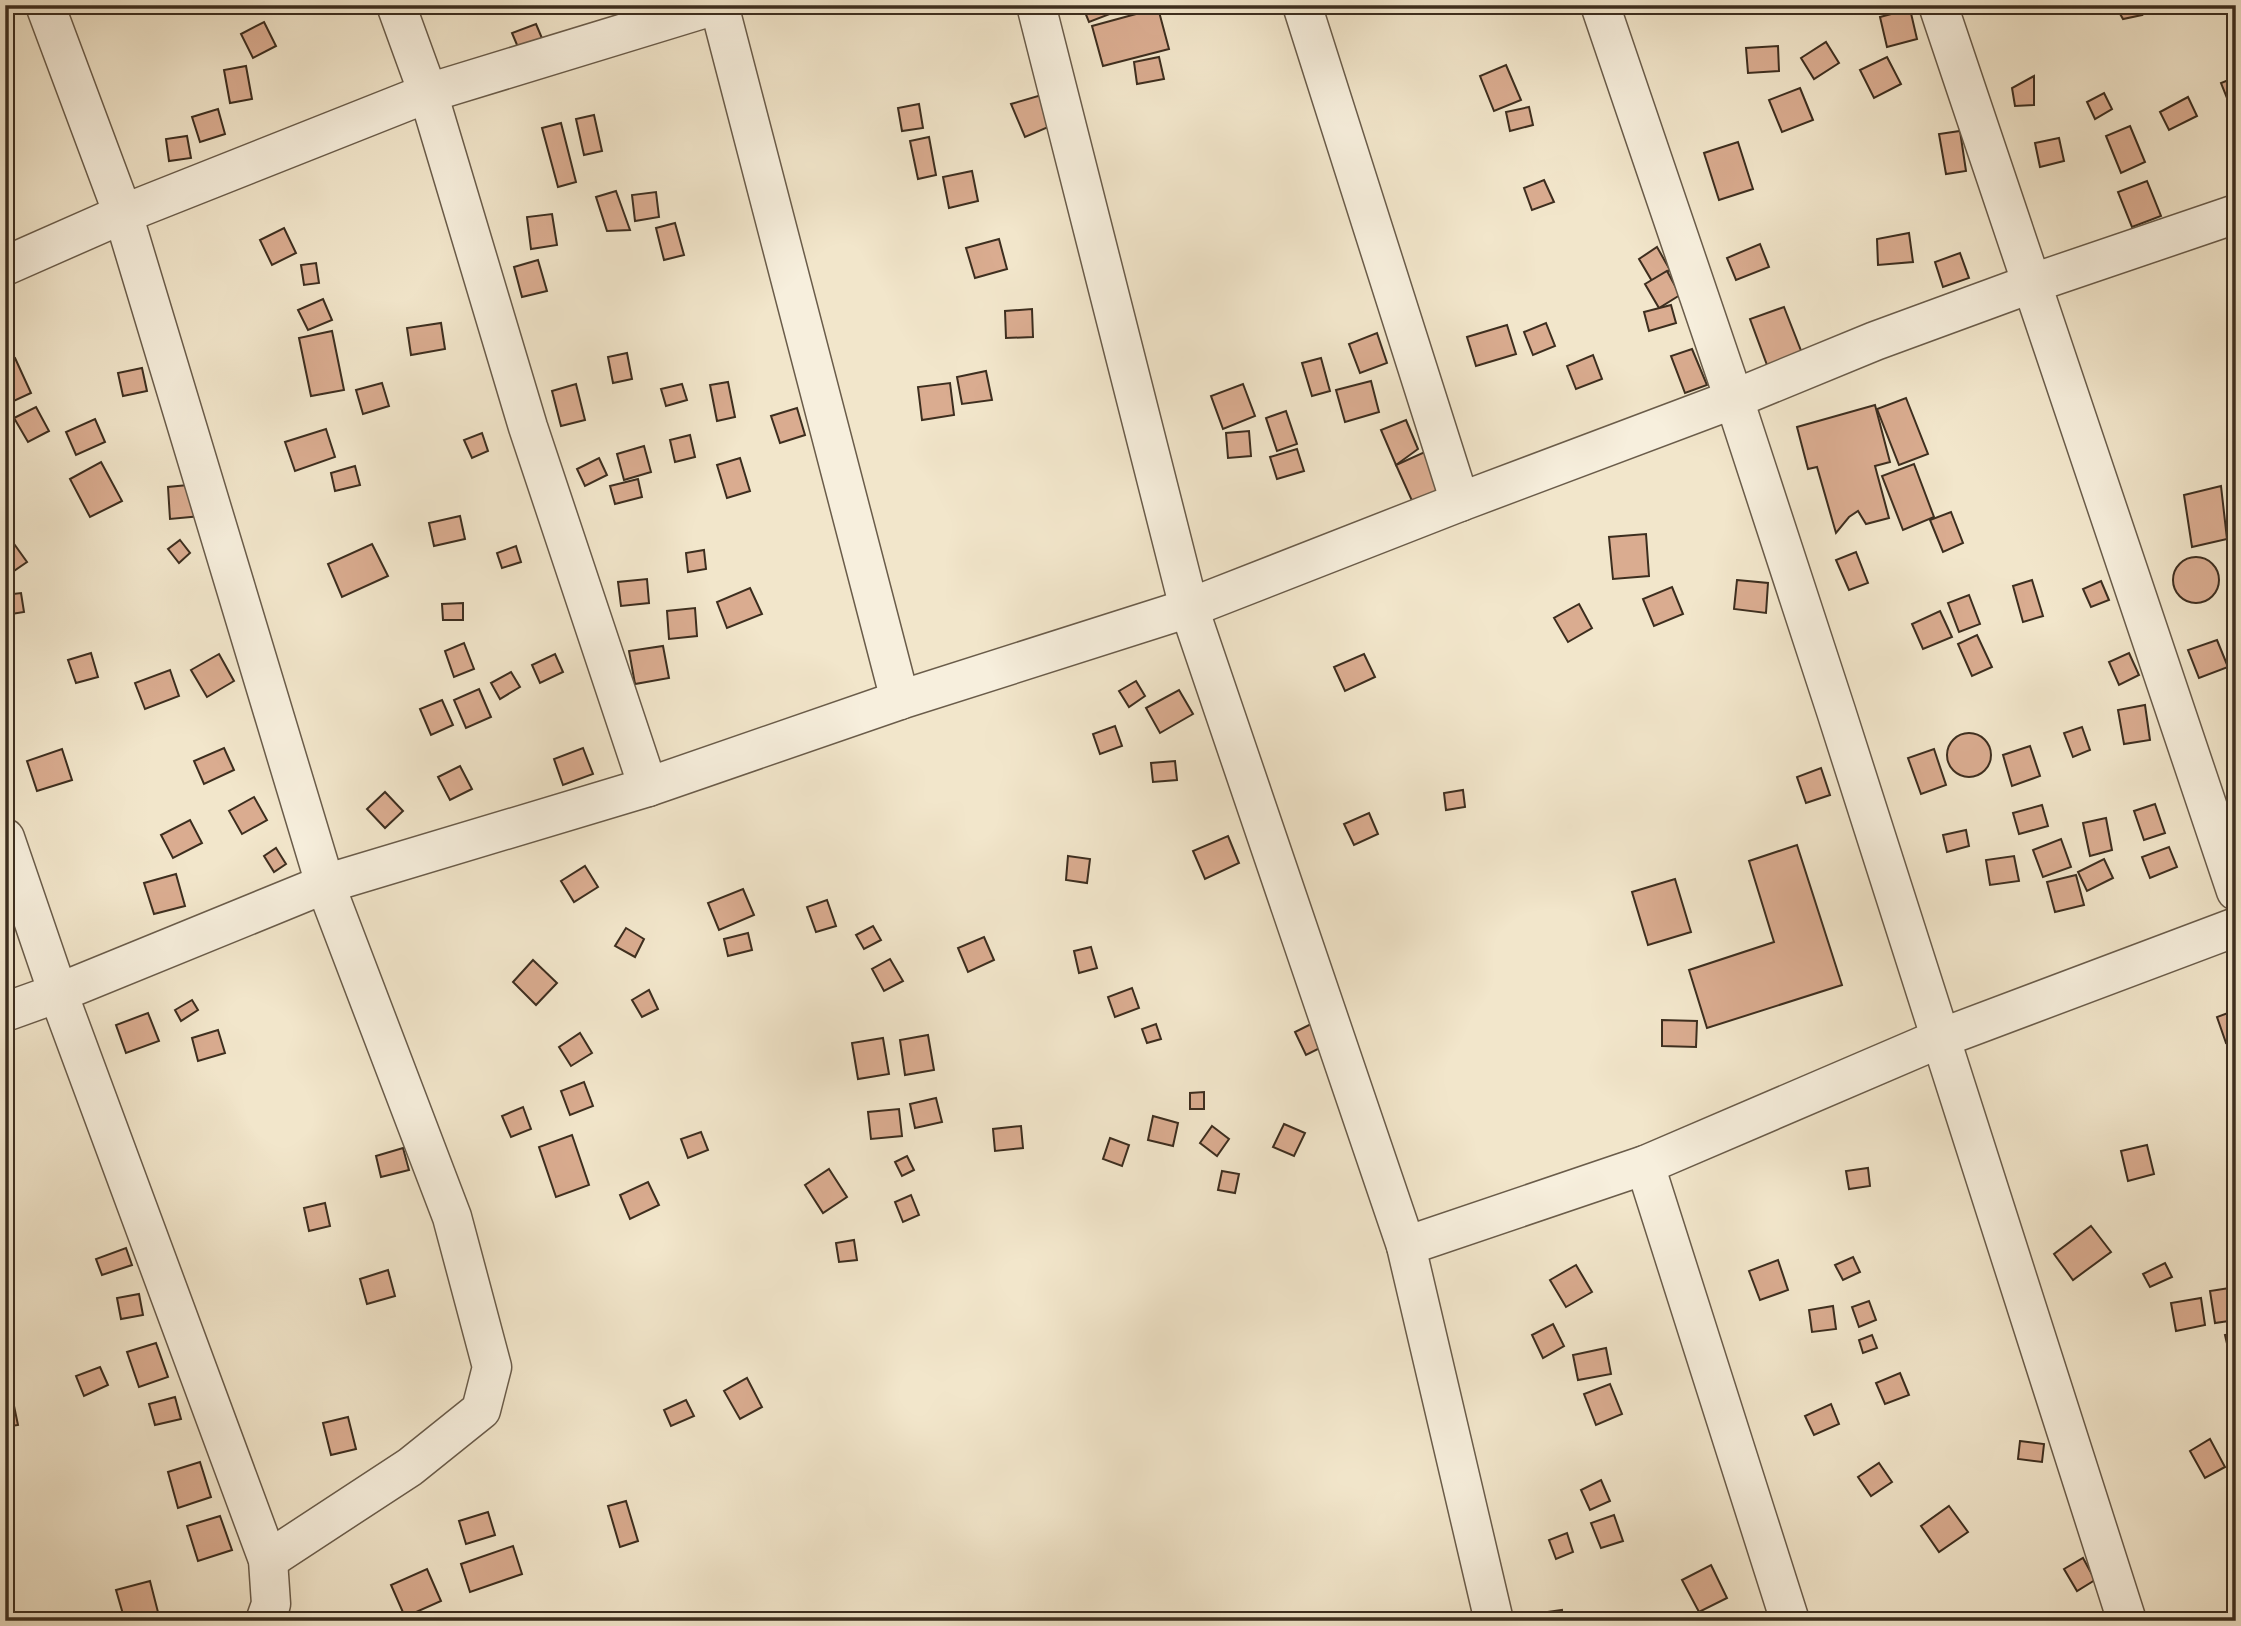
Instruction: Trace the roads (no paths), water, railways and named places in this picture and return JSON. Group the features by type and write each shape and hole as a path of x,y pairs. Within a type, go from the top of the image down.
{"street":[{"path":"45,5 123,214 324,884 452,1217 492,1367 481,1410 410,1467 268,1560"},
{"path":"396,5 428,93 528,427 649,787"},
{"path":"5,266 123,214 428,93 718,5 900,700"},
{"path":"1036,5 1189,608 1406,1246 1494,1621"},
{"path":"1302,5 1460,502"},
{"path":"1600,5 1734,399 2127,1621"},
{"path":"1938,5 2236,891"},
{"path":"5,1012 58,993 324,884 649,787 900,700 1189,608 1734,399 1875,341 2033,283 2236,214"},
{"path":"5,838 58,993 268,1560 271,1604 265,1621"},
{"path":"1406,1246 1645,1165 1941,1038 2236,927"},
{"path":"1645,1165 1790,1621"}]}
